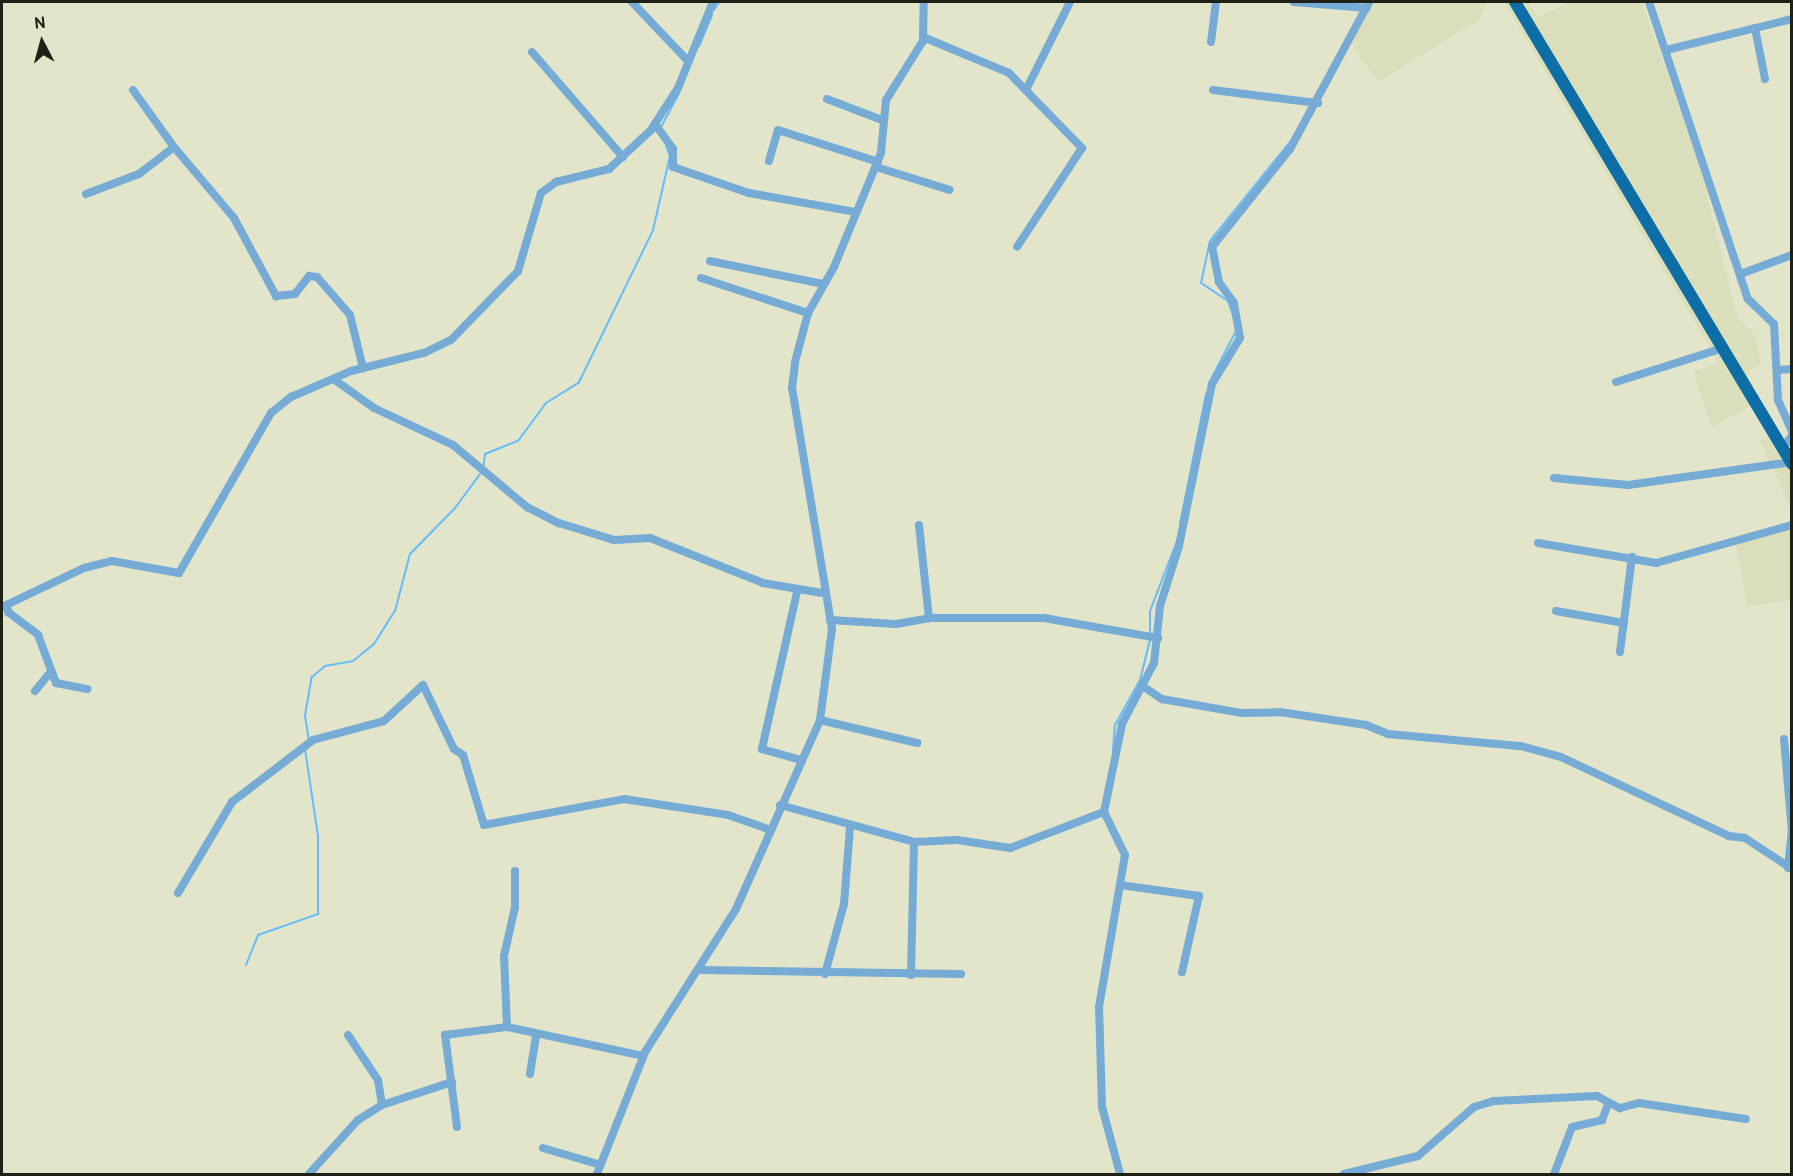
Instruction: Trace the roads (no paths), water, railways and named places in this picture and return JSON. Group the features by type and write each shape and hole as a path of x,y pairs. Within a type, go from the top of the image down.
{"highway":[{"path":"1515,2 1791,463"}],"street":[{"path":"632,2 688,61"},
{"path":"87,689 56,683 49,674 38,635 8,612 4,606 84,568 112,561 179,573 271,413 291,397 363,368 451,340 518,271 541,193 556,182 609,169 655,124 688,61 713,2"},
{"path":"597,1174 644,1056 702,970 736,909 768,829 820,720 832,653 830,620 822,593 792,388 808,314 824,284 877,164 886,100 923,37 924,2"},
{"path":"1026,90 1070,2"},
{"path":"1211,42 1216,2"},
{"path":"1120,1174 1102,1107 1099,1035 1102,971 1125,855 1104,812 1122,724 1144,687 1158,638 1160,606 1179,546 1212,384 1240,338 1234,303 1219,282 1212,247 1290,148 1318,103 1368,5 1294,2"},
{"path":"1649,2 1743,273 1748,299 1774,324 1778,400 1791,433 1782,449"},
{"path":"1666,50 1791,20"},
{"path":"1755,28 1765,79"},
{"path":"923,37 1009,73 1082,148 1017,247"},
{"path":"532,52 623,157"},
{"path":"133,90 174,147 234,218 276,296 295,294 309,276 317,277 350,315 363,368"},
{"path":"1213,90 1318,103"},
{"path":"827,99 882,120"},
{"path":"655,124 673,149 673,167 749,193 856,212"},
{"path":"769,161 778,130 950,190"},
{"path":"86,194 139,174 174,147"},
{"path":"1743,273 1791,255"},
{"path":"710,261 824,284"},
{"path":"701,278 808,314"},
{"path":"1616,382 1723,348"},
{"path":"1778,370 1791,369"},
{"path":"335,380 374,408 453,445 527,507 559,523 614,540 650,538 797,592 822,593"},
{"path":"1554,478 1628,484 1791,463"},
{"path":"919,525 929,618"},
{"path":"1538,543 1632,557 1656,563 1791,525"},
{"path":"1620,652 1632,557"},
{"path":"797,592 762,749 801,760"},
{"path":"1556,611 1624,623"},
{"path":"830,620 896,624 929,618 1044,618 1158,638"},
{"path":"35,691 49,674"},
{"path":"178,893 232,802 313,740 384,721 423,685 454,749 463,755 484,825 624,799 728,815 768,829"},
{"path":"1144,687 1162,699 1241,713 1280,712 1366,725 1388,734 1521,746 1561,756 1729,836 1745,838 1790,869"},
{"path":"820,720 917,743"},
{"path":"1785,739 1791,832 1790,869"},
{"path":"780,805 850,828 914,842 957,840 1010,848 1104,812"},
{"path":"825,974 844,904 850,828"},
{"path":"911,975 914,842"},
{"path":"507,1026 504,956 515,907 515,871"},
{"path":"1120,885 1199,896 1182,972"},
{"path":"702,970 825,974 961,974"},
{"path":"457,1127 445,1035 507,1026 536,1035 644,1056"},
{"path":"348,1035 378,1080 382,1105"},
{"path":"530,1074 536,1035"},
{"path":"309,1174 358,1120 382,1105 452,1082"},
{"path":"1344,1174 1418,1156 1484,1103 1597,1096 1608,1104 1639,1103 1746,1119"},
{"path":"1554,1174 1572,1127 1602,1120 1608,1104"},
{"path":"543,1148 601,1165"}],"waterway":[{"path":"714,10 719,2"},
{"path":"699,46 712,15"},
{"path":"661,127 679,93"},
{"path":"1233,315 1228,301 1201,283 1210,241 1290,142"},
{"path":"309,741 305,715 312,677 325,666 353,661 374,644 395,611 410,554 455,508 483,470 485,454 518,441 546,403 579,382 653,230 670,156 666,146"},
{"path":"1209,383 1235,333"},
{"path":"1180,524 1206,394"},
{"path":"1113,751 1115,725 1140,680 1150,640 1150,611 1177,541"},
{"path":"246,965 258,935 318,914 318,836 305,749"}]}
